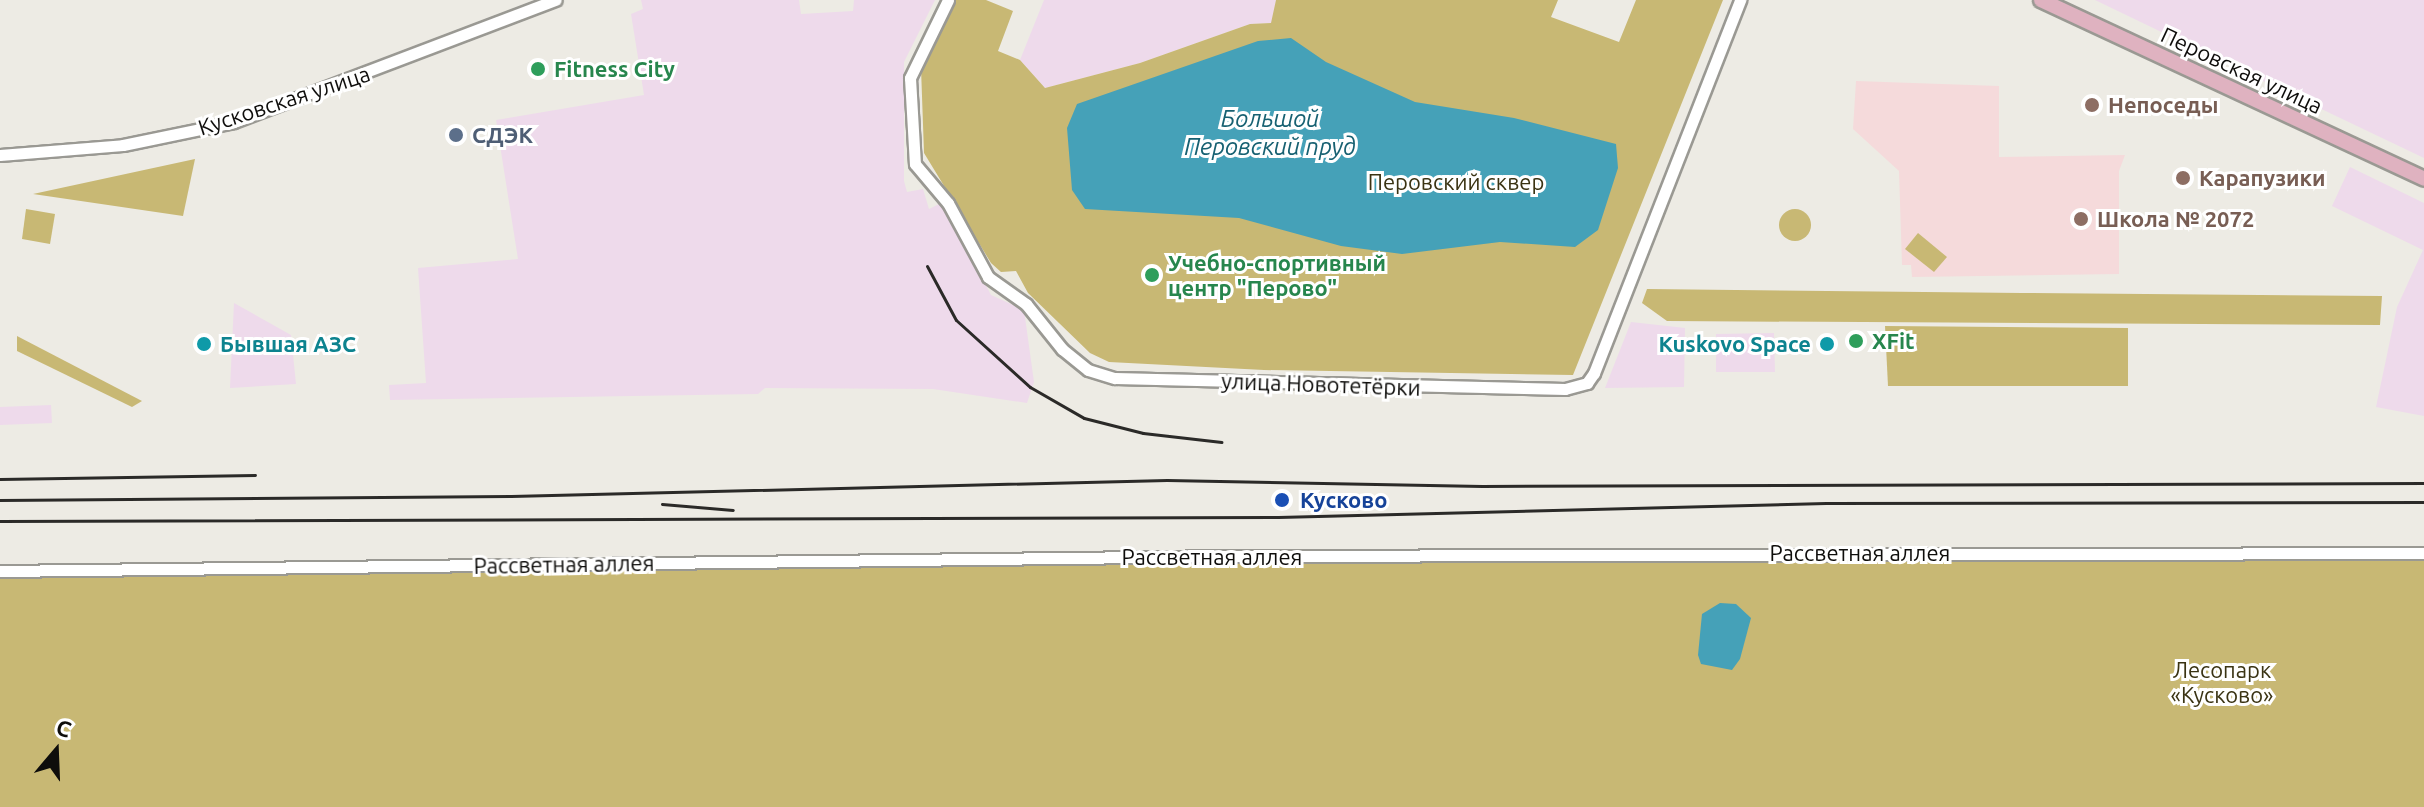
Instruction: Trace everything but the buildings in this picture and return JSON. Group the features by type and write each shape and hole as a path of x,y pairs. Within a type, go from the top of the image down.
{"main road":[{"name":"Перовская улица","path":"2041,0 2424,179"}],"street":[{"name":"Кусковская улица","path":"0,155 123,145 234,122 556,0"},
{"name":"улица Новотетёрки","path":"948,0 910,78 915,164 948,203 988,277 1026,304 1062,349 1088,370 1115,378 1565,389 1587,383 1594,373 1740,0"},
{"name":"Рассветная аллея","path":"0,571 1221,556 2424,553"}],"shaded area":[{"path":"641,0 799,0 801,14 853,11 854,0 935,0 904,62 904,181 907,192 923,189 929,209 943,202 991,295 1024,310 1034,382 1027,403 933,389 765,388 758,394 390,400 389,385 426,383 418,268 518,259 496,120 644,95 631,14 643,9"},
{"path":"1044,0 1276,0 1272,23 1250,24 1140,63 1045,88 1020,60"},
{"path":"2095,0 2424,0 2424,158 2336,116"},
{"path":"1856,81 1999,86 1999,157 2125,155 2119,171 2119,274 1912,277 1911,265 1902,265 1899,171 1853,129"},
{"path":"2350,167 2424,203 2424,416 2376,407 2397,307 2423,250 2332,206"},
{"path":"234,303 291,335 296,384 230,388"},
{"path":"1631,322 1685,328 1684,387 1605,388"},
{"path":"1774,333 1775,372 1716,372 1716,334"},
{"path":"51,405 52,423 0,425 0,407"}],"green space":[{"name":"Перовский сквер","path":"954,0 986,0 1013,11 998,51 1020,60 1045,88 1140,63 1250,24 1271,23 1276,0 1558,0 1551,17 1619,42 1636,0 1723,0 1573,375 1264,370 1109,362 1090,353 1028,293 1016,271 1001,272 991,263 924,153 921,68"},
{"path":"195,159 183,216 33,194"},
{"path":"26,209 55,214 50,244 22,239"},
{"path":"1795,209 1806,214 1811,225 1806,236 1795,241 1784,236 1779,225 1784,214"},
{"path":"1918,233 1947,257 1934,272 1905,249"},
{"path":"1647,289 2382,296 2380,325 1667,321 1642,303"},
{"path":"1885,326 2128,328 2128,386 1888,386"},
{"path":"17,336 142,401 132,407 17,351"},
{"name":"Лесопарк «Кусково»","path":"2424,557 2424,807 0,807 0,578 1203,560"}],"water":[{"name":"Большой Перовский пруд","path":"1291,38 1326,62 1415,102 1514,118 1616,144 1618,168 1598,230 1575,247 1500,242 1402,254 1341,246 1239,218 1085,209 1072,190 1067,128 1077,104 1258,41"},
{"path":"1720,603 1736,604 1751,618 1740,659 1732,670 1701,664 1698,655 1702,614"}],"railway":[{"path":"927,266 956,320 1030,387 1084,418 1143,433 1221,442"},
{"path":"0,479 255,475"},
{"path":"0,500 511,496 1167,480 1482,486 2424,483"},
{"path":"0,521 1278,517 1826,503 2424,502"},
{"path":"662,504 733,510"}],"place":[{"name":"Fitness City","path":"538,69"},
{"name":"Непоседы","path":"2092,105"},
{"name":"СДЭК","path":"456,135"},
{"name":"Карапузики","path":"2183,178"},
{"name":"Школа № 2072","path":"2081,219"},
{"name":"Учебно-спортивный центр \"Перово\"","path":"1152,275"},
{"name":"XFit","path":"1856,341"},
{"name":"Бывшая АЗС","path":"204,344"},
{"name":"Kuskovo Space","path":"1827,344"},
{"name":"Кусково","path":"1282,500"}]}
